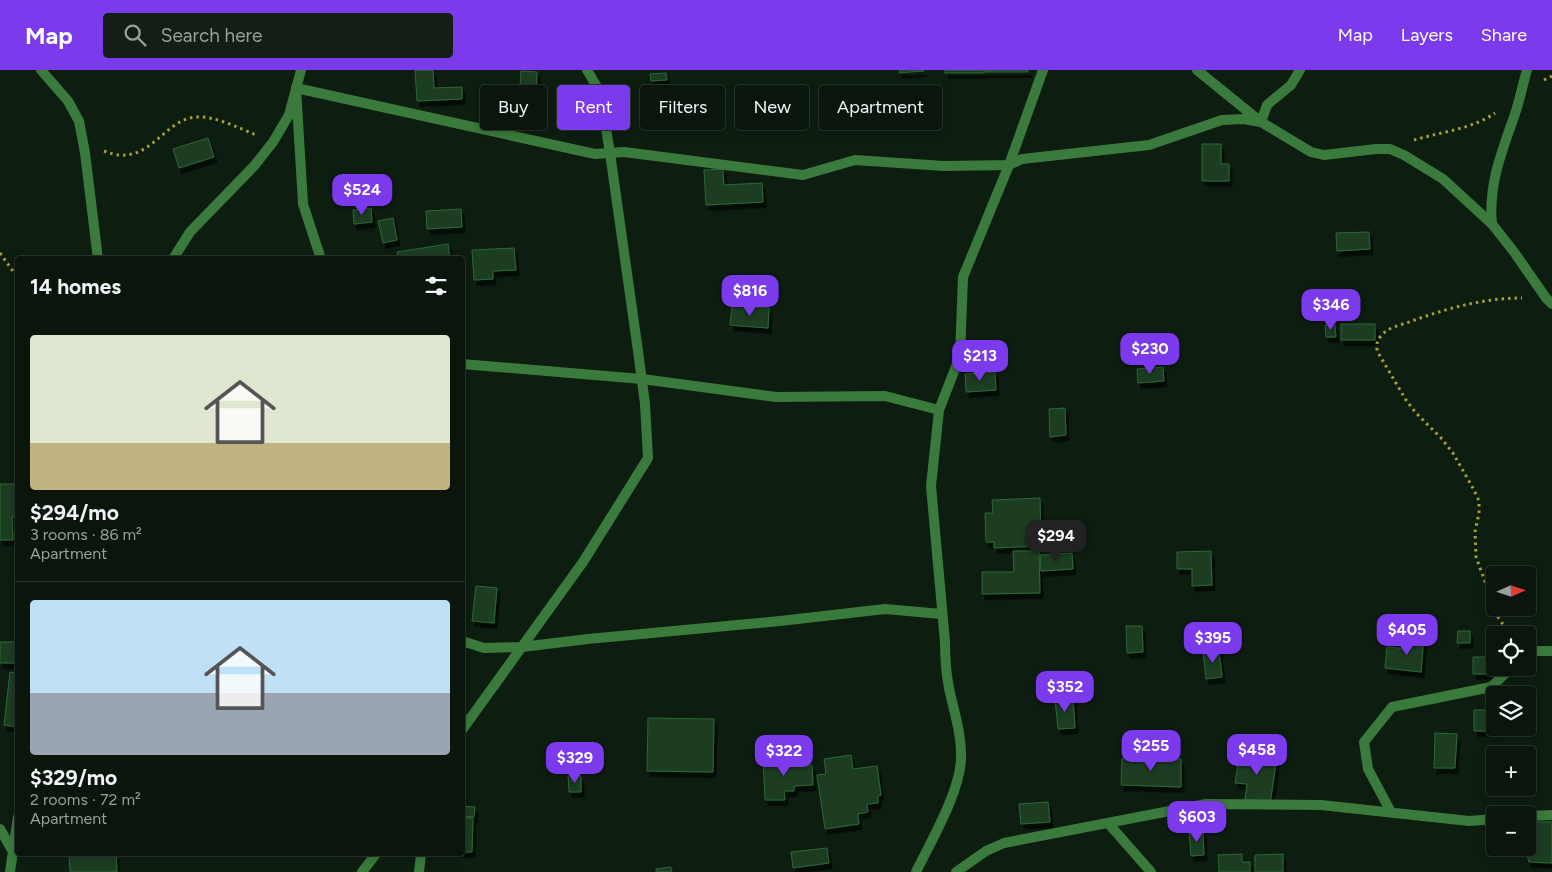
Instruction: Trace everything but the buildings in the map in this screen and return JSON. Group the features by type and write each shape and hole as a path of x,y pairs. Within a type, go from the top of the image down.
{"street":[{"path":"175,256 190,232 256,165 273,142 289,115 301,70"},
{"path":"465,726 583,562 648,458 642,379 610,153 600,92 587,70"},
{"path":"916,872 957,785 961,759 957,716 946,666 931,486 938,410 960,356 963,277 1009,165 1043,70"},
{"path":"1197,70 1261,122 1311,152 1324,155 1390,149 1404,155 1443,179 1492,224 1549,301"},
{"path":"1261,122 1268,105 1290,85 1300,70"},
{"path":"1492,224 1490,207 1493,187 1527,70"},
{"path":"45,72 68,101 79,121 85,153 98,256"},
{"path":"296,88 595,154 624,152 803,174 855,160 944,166 1009,165 1022,159 1149,146 1222,120 1243,119 1261,122"},
{"path":"296,88 303,204 320,256"},
{"path":"465,364 642,379 776,397 885,396 938,410"},
{"path":"465,642 484,648 522,647 885,609 942,614"},
{"path":"1536,651 1552,650"},
{"path":"1391,812 1368,769 1364,742 1392,707 1491,687 1503,676"},
{"path":"956,872 986,851 1004,843 1206,804 1321,805 1470,820 1486,819"},
{"path":"1536,816 1552,815"},
{"path":"1108,823 1152,872"},
{"path":"0,829 12,850"},
{"path":"10,872 15,834"},
{"path":"362,872 374,856"},
{"path":"419,872 421,856"}],"path":[{"path":"1376,149 1486,120 1521,94"},
{"path":"80,131 99,148 115,154 125,155 137,152 178,124 197,117 222,122 273,142"},
{"path":"0,254 15,274"},
{"path":"1504,626 1498,617 1476,557 1475,532 1479,513 1479,501 1452,453 1441,438 1406,400 1377,351 1376,343 1389,330 1449,308 1515,298 1549,301"}]}
